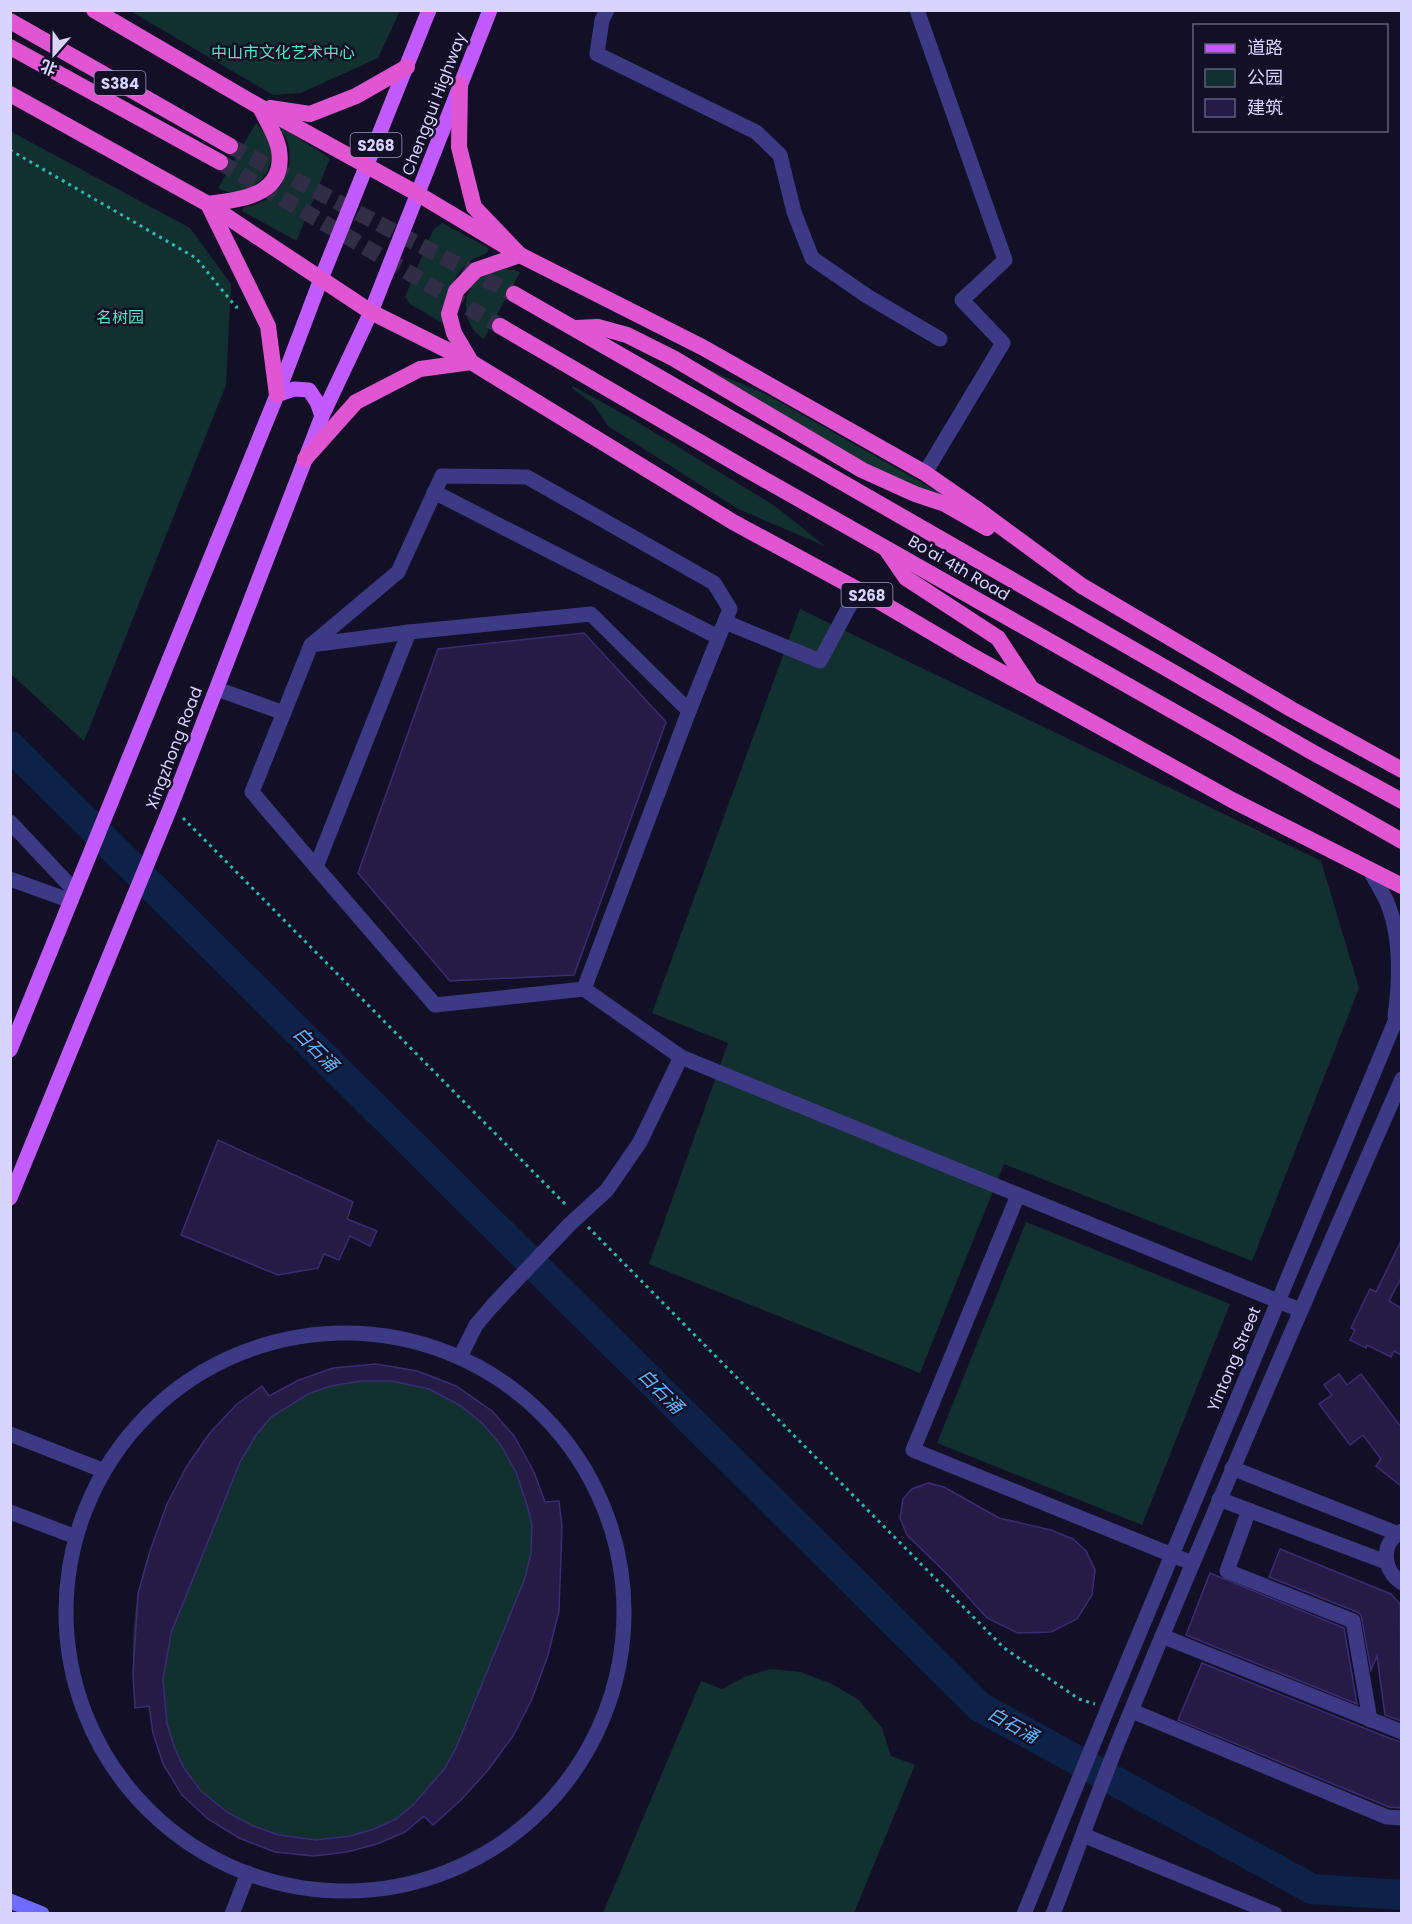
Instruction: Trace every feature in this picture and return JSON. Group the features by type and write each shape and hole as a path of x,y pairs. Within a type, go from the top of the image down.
{"highway":[{"path":"94,10 260,107 368,166"},
{"name":"S384","path":"10,21 230,146"},
{"name":"S384","path":"10,47 220,162"},
{"path":"260,107 310,114 356,96 407,67"},
{"name":"S268","path":"460,84 459,147 474,207 520,255"},
{"path":"10,93 208,204 321,279"},
{"path":"208,204 247,199 264,190 273,181 279,169 279,148 260,107"},
{"name":"S268","path":"368,166 520,255 702,348 925,473 1082,586 1401,770"},
{"path":"208,204 268,326 277,395"},
{"path":"305,459 356,402 420,369 471,363 454,333 449,314 456,291 476,270 520,255"},
{"name":"S268","path":"321,279 371,312 471,363 733,522 1232,800 1401,886"},
{"name":"Bo'ai 4th Road","path":"514,294 1401,801"},
{"name":"Bo'ai 4th Road","path":"500,326 1401,841"},
{"path":"574,328 598,327 627,335 673,358 862,470 915,494 945,504 980,523 1052,573 1082,586"},
{"path":"884,546 906,579 998,638 1031,689"}],"main road":[{"name":"S268","path":"321,279 429,10"},
{"name":"Chenggui Highway","path":"371,312 490,10"},
{"path":"10,1050 277,395 321,279"},
{"name":"Xingzhong Road","path":"10,1197 171,806 322,416 371,312"},
{"path":"277,395 294,389 309,390 322,416"},
{"path":"10,1901 42,1914"}],"street":[{"path":"607,10 602,20 597,54 756,132 780,155 794,212 812,258 867,296 940,339"},
{"path":"917,10 1005,260 962,300 1003,343 925,473"},
{"path":"584,989 730,609 714,584 527,477 442,476 398,572 311,645 252,792 435,1005 584,989 681,1058 1300,1310"},
{"path":"434,492 718,637"},
{"path":"725,622 820,661 858,590"},
{"path":"311,645 409,632 591,614 689,711"},
{"path":"316,867 409,632"},
{"path":"217,689 284,713"},
{"path":"10,822 73,896"},
{"path":"1369,869 1388,903 1396,937 1397,1000 1394,1024"},
{"path":"10,879 73,896"},
{"name":"Yintong Street","path":"1024,1914 1401,1005"},
{"path":"461,1355 476,1325 514,1281 607,1190 640,1142 681,1058"},
{"path":"1053,1914 1121,1735 1219,1498 1401,1079"},
{"path":"1018,1195 914,1450 1192,1563"},
{"path":"330,1333 398,1338 461,1355 515,1390 559,1432 593,1484 616,1540 625,1601 621,1661 604,1720 574,1773 534,1819 484,1855 428,1879 368,1890 307,1888 248,1873 213,1858 182,1838 152,1814 127,1787 105,1756 88,1723 75,1688 69,1660 64,1614 66,1576 86,1502 102,1470 147,1413 200,1372 262,1344 330,1333"},
{"path":"10,1434 102,1470"},
{"path":"1232,1468 1399,1532 1387,1546 1386,1562 1389,1571 1401,1583"},
{"path":"1219,1498 1386,1562"},
{"path":"1249,1510 1227,1571 1353,1621 1370,1720"},
{"path":"10,1512 76,1537"},
{"path":"1162,1636 1401,1732"},
{"path":"1132,1711 1387,1817 1401,1818"},
{"path":"1085,1828 1275,1914"},
{"path":"232,1914 248,1873"}],"path":[{"path":"10,150 196,258 236,307 259,307"},
{"path":"171,806 574,1220 1004,1648 1080,1699 1108,1708"}],"green space":[{"name":"中山市文化艺术中心","path":"130,11 400,11 378,58 301,93 273,95"},
{"path":"256,123 265,134 270,146 271,162 264,176 252,187 237,192 218,188"},
{"path":"279,126 330,158 297,240 242,211 244,207 264,201 272,195 284,179 290,159 289,148"},
{"name":"名树园","path":"10,131 190,228 231,284 226,385 84,741 11,674"},
{"path":"442,223 489,248 487,253 465,265 458,273 450,303 449,327 410,304 405,297 433,230"},
{"path":"501,269 520,272 484,339 477,334 468,320 467,296 477,278"},
{"path":"688,361 766,394 958,503 888,477"},
{"path":"573,386 634,420 775,506 825,546 738,509 608,426 593,404 572,388"},
{"path":"800,609 1321,861 1359,988 1252,1261 1004,1164 920,1373 649,1264 728,1043 652,1013"},
{"path":"1026,1222 1230,1304 1142,1525 937,1443"},
{"path":"376,1364 418,1371 464,1390 499,1419 513,1437 536,1478 545,1502 559,1501 562,1527 559,1611 548,1655 513,1736 488,1770 461,1800 433,1825 424,1817 405,1832 377,1844 347,1852 314,1856 239,1838 208,1819 182,1795 163,1764 153,1733 149,1707 135,1708 134,1622 144,1570 162,1519 188,1467 219,1422 236,1405 262,1386 270,1396 299,1380 333,1368"},
{"path":"770,1669 801,1672 832,1684 859,1700 882,1728 891,1756 915,1765 854,1913 603,1913 701,1681 722,1689 744,1677"}],"building":[{"path":"584,633 666,722 574,975 450,981 358,873 438,649"},
{"path":"218,1140 353,1202 347,1219 377,1231 370,1246 350,1236 339,1260 324,1254 318,1268 278,1275 181,1235"},
{"path":"1401,1241 1401,1278 1389,1301 1401,1308 1401,1355 1394,1351 1391,1357 1367,1345 1366,1348 1350,1340 1355,1330 1351,1328 1370,1289 1376,1292"},
{"path":"376,1364 417,1371 456,1386 492,1411 514,1436 534,1472 545,1502 559,1501 562,1527 559,1611 548,1655 532,1699 513,1736 488,1770 461,1800 433,1825 424,1816 405,1832 377,1844 347,1852 314,1856 275,1852 239,1838 208,1819 182,1795 163,1764 153,1733 149,1706 135,1708 133,1674 138,1594 167,1504 187,1466 209,1434 236,1405 262,1386 269,1396 299,1380 333,1368","holes":["361,1381 392,1381 429,1389 461,1406 483,1424 500,1444 516,1472 532,1524 531,1553 525,1578 456,1748 445,1768 414,1804 396,1819 350,1836 316,1840 279,1835 253,1826 227,1812 201,1791 184,1768 167,1724 163,1680 171,1633 240,1462 256,1435 271,1417 310,1393 331,1386"]},
{"path":"1339,1374 1347,1385 1361,1374 1401,1427 1401,1486 1376,1466 1381,1459 1363,1435 1350,1445 1319,1404 1332,1395 1324,1385"},
{"path":"928,1483 944,1487 999,1518 1051,1530 1073,1539 1086,1551 1095,1570 1092,1595 1077,1619 1051,1632 1018,1633 987,1618 907,1535 900,1518 903,1499 912,1489"},
{"path":"1280,1549 1391,1594 1400,1604 1401,1721 1385,1715 1377,1656 1371,1670 1361,1615 1269,1577"},
{"path":"1210,1573 1344,1628 1357,1704 1186,1635"},
{"path":"1202,1663 1401,1742 1400,1808 1389,1807 1178,1720"}],"waterway":[{"name":"白石涌","path":"10,746 980,1707 1312,1889 1402,1895"}],"tunnel":[{"path":"230,146 514,294"},
{"path":"220,162 500,326"}]}
